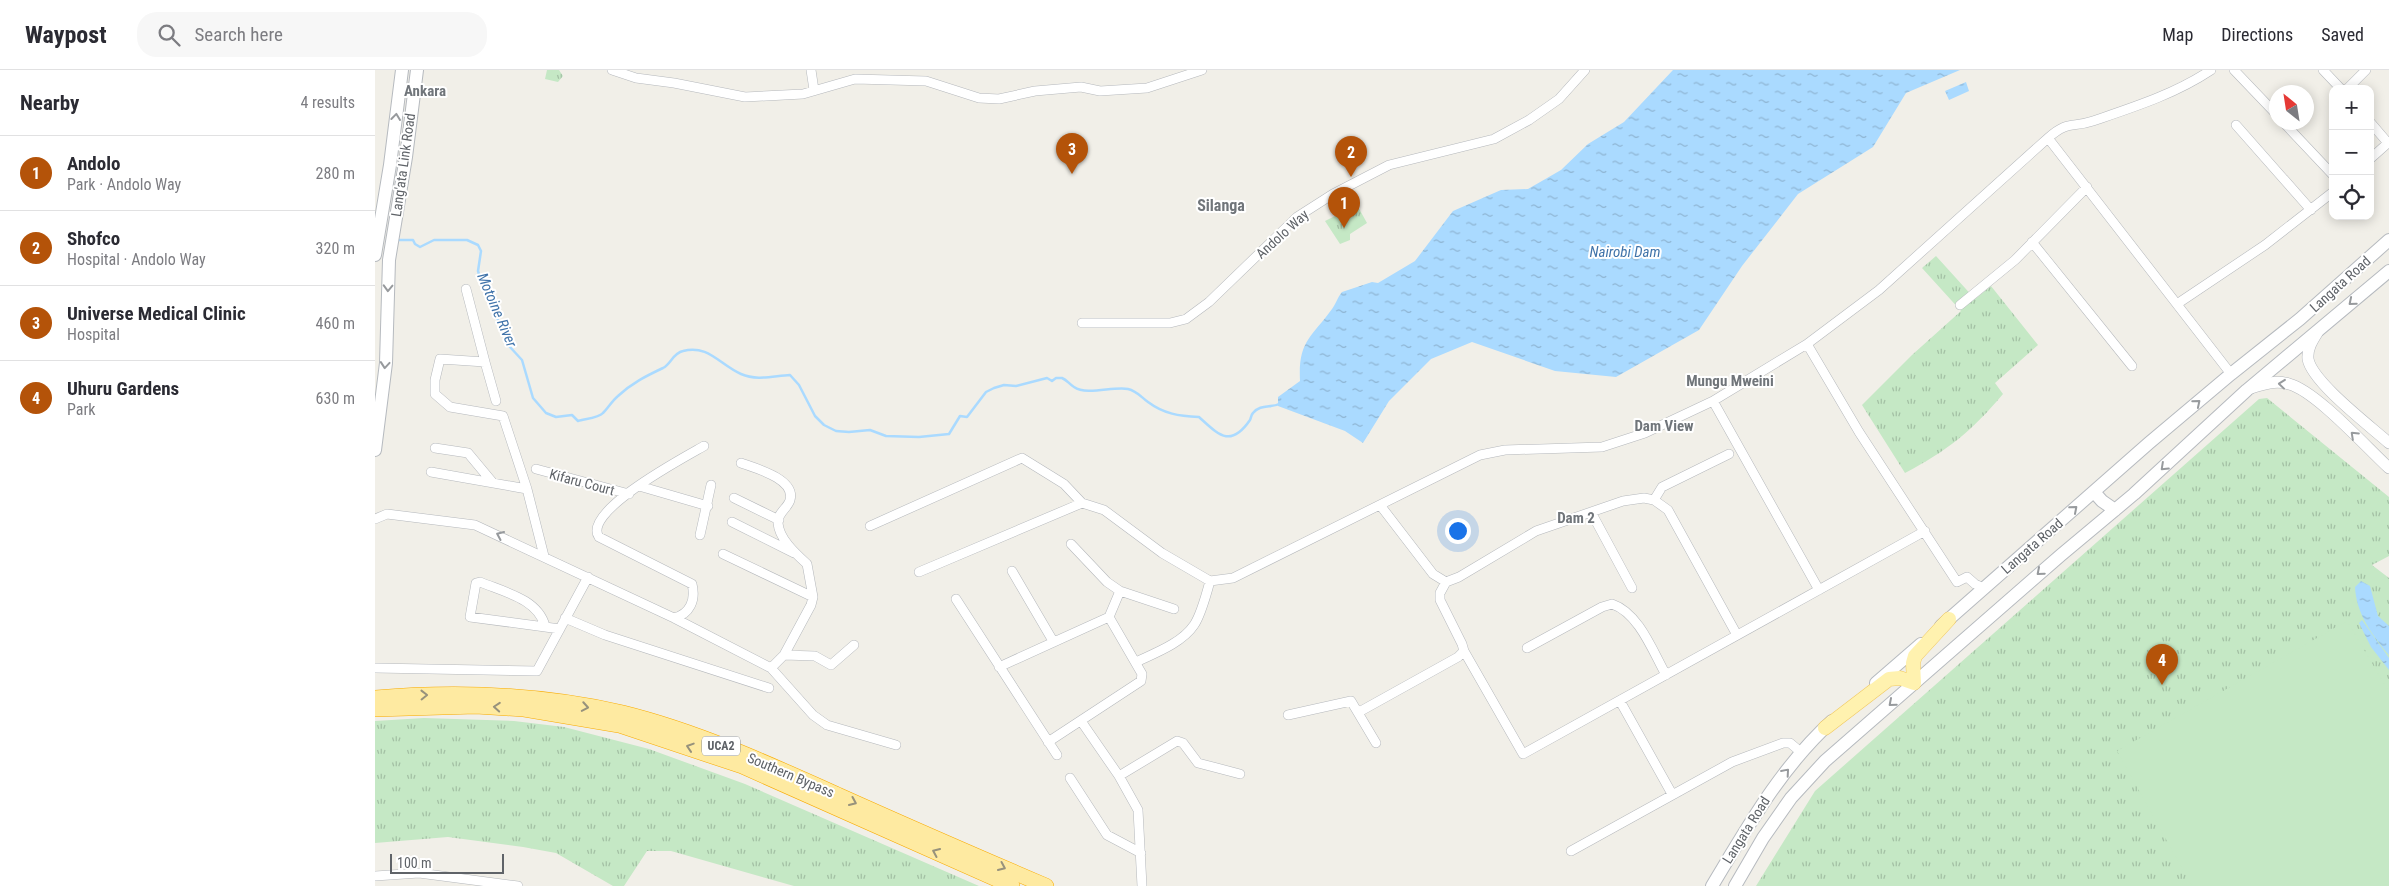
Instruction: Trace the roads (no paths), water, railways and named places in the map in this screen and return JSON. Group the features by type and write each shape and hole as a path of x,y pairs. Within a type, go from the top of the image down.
{"highway":[{"name":"Southern Bypass","path":"375,698 483,694 562,702 623,714 669,728 783,770 1046,886"},
{"name":"Southern Bypass","path":"375,710 401,707 496,707 524,709 619,725 742,766 1012,886"}],"main road":[{"name":"Lang'ata Link Road","path":"375,255 381,226 402,70"},
{"name":"Lang'ata Link Road","path":"375,450 386,363 389,260 417,70"},
{"name":"Langata Road","path":"1712,886 1765,799 1825,728 2094,492 2231,374 2300,319 2389,240"},
{"name":"Langata Road","path":"1735,886 1763,838 1791,798 1825,761 2115,510 2247,390 2389,271"},
{"path":"375,394 375,411"},
{"path":"2094,492 2101,501 2115,510"},
{"path":"1825,728 1889,679 1900,678 1914,683 1913,663 1915,656 1949,619"}],"street":[{"path":"612,70 636,78 674,83 745,97 782,97 855,79 926,81 979,98 999,99 1035,91 1081,87 1114,91 1147,88 1201,70"},
{"path":"811,70 814,90"},
{"name":"Andolo Way","path":"1082,323 1170,323 1186,319 1209,302 1297,217 1333,194 1389,165 1494,139 1529,120 1559,99 1585,70"},
{"path":"870,526 1022,458 1064,484 1082,503 1104,510 1162,553 1210,581 1227,580 1251,571 1480,455 1505,450 1602,447 1645,433 1713,401 1807,344 1879,290 2048,138 2064,126 2089,122 2150,101 2211,70"},
{"path":"2234,70 2269,107"},
{"path":"2323,70 2337,85"},
{"path":"2351,85 2366,70"},
{"path":"2236,125 2311,210"},
{"path":"2374,126 2389,142 2374,156"},
{"path":"2291,130 2329,171"},
{"path":"2048,138 2231,374"},
{"path":"1961,305 2015,260 2087,187"},
{"path":"2177,304 2265,245 2329,195"},
{"path":"2032,242 2132,366"},
{"path":"466,290 496,401"},
{"path":"2319,330 2311,343 2308,356 2311,368 2324,385 2389,443"},
{"path":"1807,344 1859,432 1957,582"},
{"path":"485,362 440,359 435,380 435,394 450,407 503,416 527,489 544,556"},
{"path":"2247,390 2276,382 2298,387 2315,398 2389,468"},
{"path":"1713,401 1819,590"},
{"path":"674,618 684,616 688,611 694,592 692,584 599,537 596,532 599,521 639,486 660,471 704,446"},
{"path":"435,448 468,453 493,483"},
{"path":"1654,500 1662,487 1729,454"},
{"path":"741,463 779,478 786,484 790,493 790,501 779,520 781,533 795,553 807,564 813,597 811,605 784,655 771,668"},
{"name":"Kifaru Court","path":"536,470 629,494"},
{"path":"431,472 527,489"},
{"path":"700,535 708,506 711,485"},
{"path":"639,486 708,506"},
{"path":"734,498 779,520"},
{"path":"1737,634 1668,510 1654,500 1644,498 1623,501 1536,531 1459,577 1446,582 1440,600 1463,644 1463,652 1523,754 1925,531"},
{"path":"919,572 1082,503"},
{"path":"1380,505 1433,574 1446,582"},
{"path":"1591,512 1632,588"},
{"path":"375,519 387,514 475,525 674,618 771,668 813,715 827,725 896,745"},
{"path":"732,522 795,553"},
{"path":"1071,544 1107,582 1120,591 1174,609"},
{"path":"723,554 813,597"},
{"path":"1012,571 1053,641"},
{"path":"375,668 537,670 588,577"},
{"path":"1957,582 1967,577 1975,584 1985,588"},
{"path":"1957,582 1965,579 1970,600"},
{"path":"1136,662 1155,654 1187,632 1195,624 1210,581"},
{"path":"545,626 538,610 531,604 480,582 477,583 470,617 559,629"},
{"path":"999,667 1109,617 1120,591"},
{"path":"956,599 1057,755"},
{"path":"1527,648 1602,607 1611,604 1625,612 1635,623 1666,675"},
{"path":"1048,742 1139,683 1142,674 1109,617"},
{"path":"565,618 605,635 769,688"},
{"path":"784,655 815,656 831,665 854,645"},
{"path":"1359,712 1463,652"},
{"path":"1288,715 1348,701 1353,703 1376,743"},
{"path":"1620,701 1672,794"},
{"path":"1081,721 1119,776 1138,810 1142,886"},
{"path":"1119,776 1177,741 1183,743 1198,762 1240,774"},
{"path":"1571,851 1732,762 1777,744 1790,743 1803,753"},
{"path":"1070,778 1107,835 1141,853"},
{"path":"375,876 419,873 518,886"}],"water":[{"name":"Nairobi Dam","path":"1673,70 1960,70 1906,93 1873,147 1798,194 1742,266 1699,330 1616,377 1555,371 1472,342 1431,359 1389,401 1363,443 1345,431 1278,406 1278,397 1300,381 1301,357 1307,341 1342,292 1372,282 1378,283 1415,261 1453,211 1501,190 1528,189 1561,170 1588,144 1624,122"},
{"path":"1966,82 1969,91 1949,100 1945,91"},
{"path":"2361,581 2370,586 2378,616 2389,626 2389,655 2371,632 2358,606 2355,587"},
{"path":"2362,620 2389,658 2389,670 2371,647 2359,623"}],"waterway":[{"name":"Motoine River","path":"395,240 413,240 420,247 434,240 467,240 478,245 481,251 478,271 484,289 510,347 522,360 533,398 546,413 556,417 572,415 578,421 598,416 629,387 666,366 680,352 692,350 700,350 707,353 747,376 759,378 790,375 799,385 815,416 824,425 836,431 870,430 886,436 919,437 949,434 960,416 967,417 986,392 1004,385 1016,386 1047,378 1052,381 1056,378 1062,378 1079,390 1086,391 1128,389 1166,412 1199,417 1212,429 1224,436 1236,434 1243,429 1252,414 1259,408 1279,404"}],"place":[{"name":"Universe Medical Clinic","path":"1072,174"},
{"name":"Shofco","path":"1351,177"},
{"name":"Andolo","path":"1344,228"},
{"name":"Uhuru Gardens","path":"2162,685"}],"district":[{"name":"Ankara","path":"425,91"},
{"name":"Silanga","path":"1221,205"},
{"name":"Mungu Mweini","path":"1730,381"},
{"name":"Dam View","path":"1664,426"},
{"name":"Dam 2","path":"1576,518"}]}
